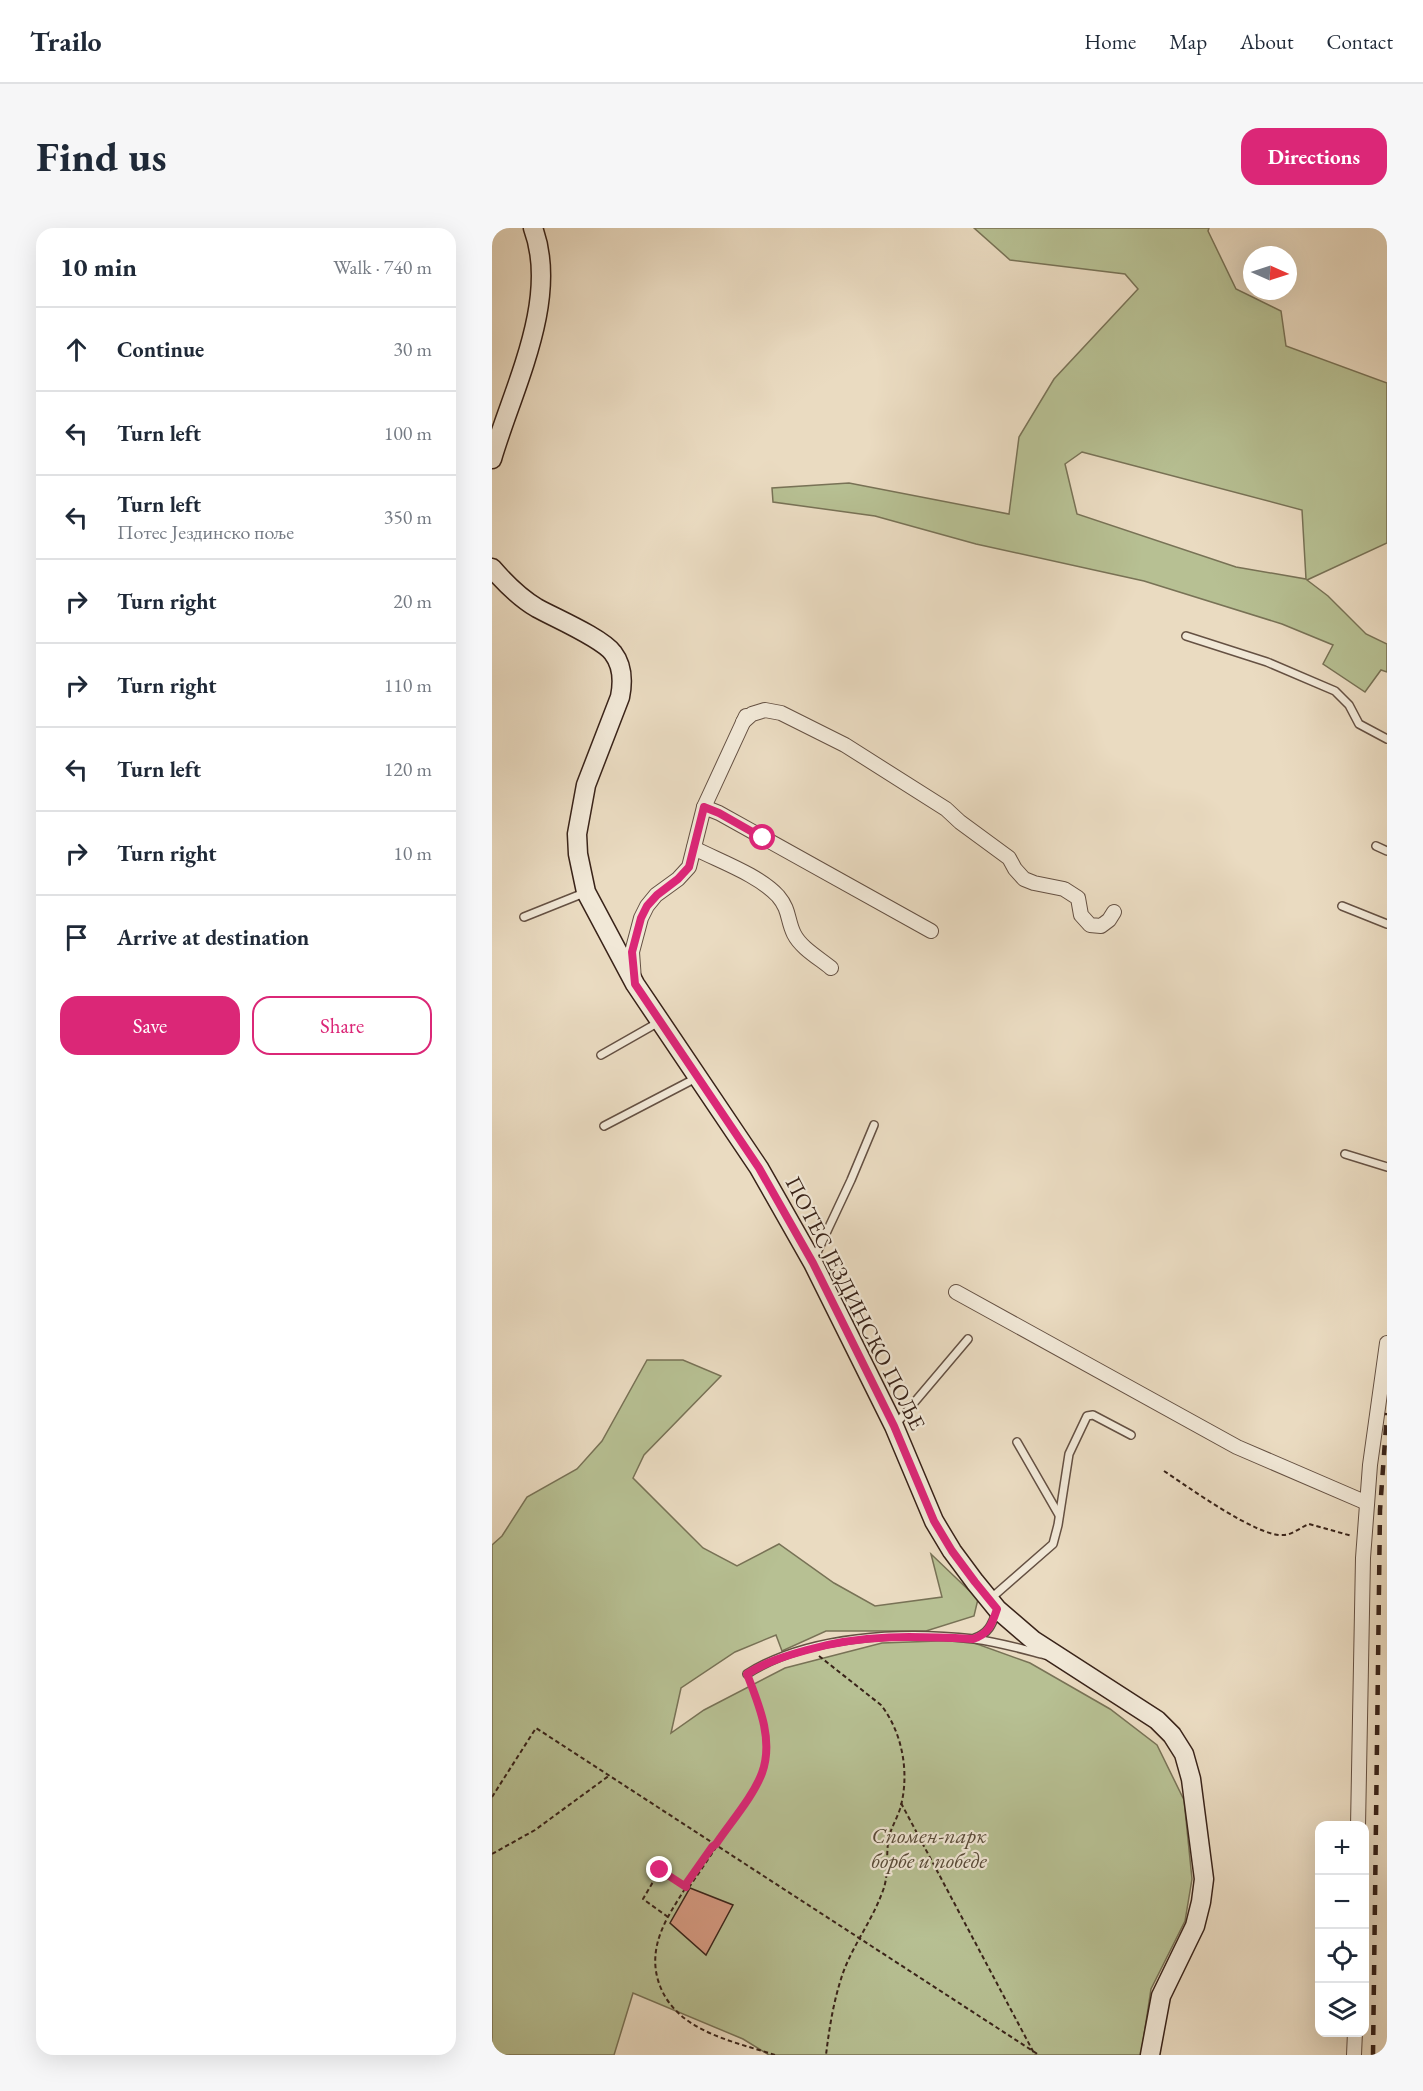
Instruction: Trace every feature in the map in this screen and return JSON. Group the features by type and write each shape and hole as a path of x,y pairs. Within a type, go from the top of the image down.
{"main road":[{"path":"492,456 526,356 535,320 541,284 541,263 538,242 532,228"},
{"name":"ПОТЕС ЈЕЗДИНСКО ПОЉЕ","path":"492,568 508,586 535,606 605,645 618,660 622,684 620,697 586,785 577,834 578,854 586,892 635,984 759,1168 813,1263 894,1426 934,1521 952,1551 993,1604 1033,1640 1157,1720 1172,1735 1184,1754 1191,1779 1204,1879 1202,1902 1195,1926 1161,1996 1150,2055"}],"street":[{"path":"635,984 632,952 641,918 647,906 657,895 689,867 704,807 749,709"},
{"path":"743,722 752,714 765,710 781,713 845,745 946,809 1009,858 1024,879 1034,884 1064,889 1078,898 1081,915 1090,925 1101,926 1114,912"},
{"path":"704,807 719,813 931,931"},
{"path":"694,848 762,882 776,894 784,904 790,916 793,932 800,942 831,968"},
{"path":"957,1292 1237,1447 1367,1503"},
{"path":"1358,1821 1364,1539 1375,1422 1387,1343"},
{"path":"1354,2055 1355,2037"}],"lane":[{"path":"1186,636 1267,662 1335,691 1349,705 1359,724 1387,739"},
{"path":"1376,846 1387,851"},
{"path":"524,917 586,892"},
{"path":"1342,906 1387,924"},
{"path":"601,1055 660,1022"},
{"path":"604,1126 698,1077"},
{"path":"813,1263 852,1180 874,1125"},
{"path":"1345,1154 1387,1167"},
{"path":"894,1426 968,1339"},
{"path":"973,1639 983,1635 989,1629 993,1604 1053,1544 1060,1515 1069,1454 1087,1416 1094,1415 1131,1435"},
{"path":"1017,1442 1060,1515"},
{"path":"747,1674 765,1663 810,1649 837,1641 870,1637 915,1636 973,1639 1060,1658"}],"path":[{"path":"1164,1470 1222,1509 1261,1530 1276,1535 1286,1535 1309,1524 1364,1539"},
{"path":"810,1649 881,1705 896,1732 904,1766 904,1788 888,1843 883,1892 841,1977 826,2055"},
{"path":"747,1674 764,1725 765,1764 755,1788 686,1884 658,1941 655,1959 658,1982 670,2006 679,2016 703,2030 775,2055"},
{"path":"492,1797 536,1728 1036,2054"},
{"path":"492,1854 535,1830 610,1776"},
{"path":"901,1803 1036,2054"},
{"path":"668,1917 643,1899 660,1870 686,1887"}],"green space":[{"path":"974,228 1209,228 1208,231 1236,289 1243,292 1243,300 1258,300 1281,311 1286,346 1387,383 1387,543 1307,580 1328,596 1366,634 1387,644 1387,672 1381,670 1365,692 1323,664 1333,645 1282,624 1144,581 976,544 875,516 773,502 772,488 849,483 1009,514 1019,437 1054,379 1138,289 1125,274 1010,260","holes":["1082,452 1302,510 1306,579 1236,567 1077,514 1065,464"]},
{"name":"Спомен-парк борбе и победе","path":"647,1360 683,1360 721,1376 644,1455 633,1478 703,1548 737,1566 779,1544 834,1583 875,1606 942,1597 931,1554 978,1599 974,1616 926,1631 826,1631 782,1651 776,1635 735,1652 681,1688 671,1733 704,1710 785,1668 882,1643 966,1640 1030,1663 1110,1709 1157,1745 1184,1800 1192,1879 1185,1921 1151,1989 1141,2055 769,2055 743,2039 633,1993 614,2055 492,2055 492,1545 502,1536 527,1497 577,1469 602,1441"}],"building":[{"path":"690,1888 733,1905 706,1955 670,1923"}],"railway":[{"path":"1373,2055 1380,1510 1387,1413"}],"route":[{"path":"660,1870 686,1887 760,1779 766,1756 764,1725 747,1674 765,1663 837,1641 887,1636 973,1639 983,1635 989,1629 997,1609 952,1551 934,1521 894,1426 813,1263 759,1168 635,984 632,952 641,918 647,906 657,895 689,867 704,807 763,838"}]}
